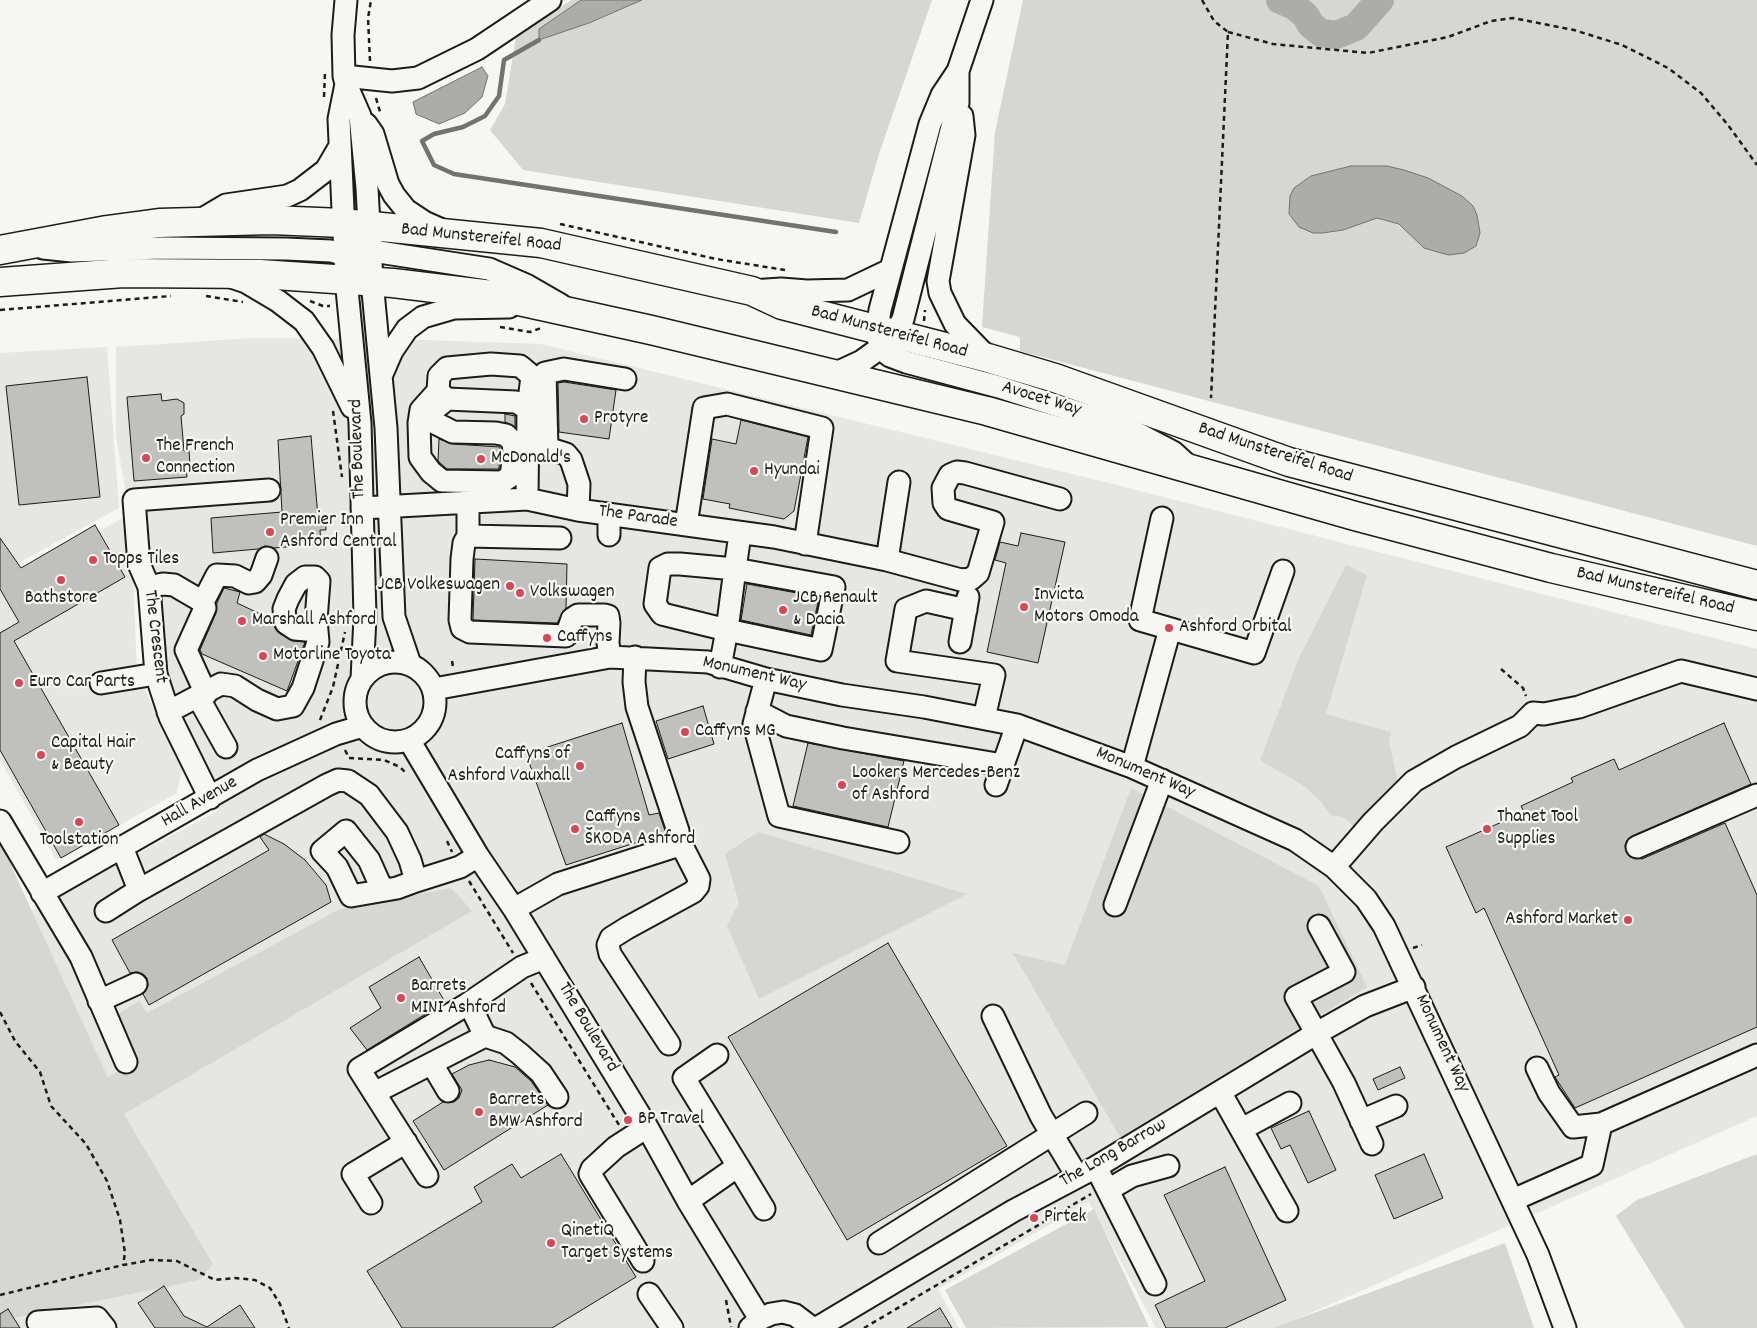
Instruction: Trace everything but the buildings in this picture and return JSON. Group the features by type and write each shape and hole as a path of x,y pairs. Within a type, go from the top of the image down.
{"highway":[{"name":"Bad Munstereifel Road","path":"11,248 107,230 159,224 271,220 342,223 370,238 453,235 541,243 752,291 782,305 884,338 988,358 1155,413 1220,439 1289,462 1757,585"},
{"name":"Bad Munstereifel Road","path":"0,282 124,273 211,284 354,271 470,292 544,317 575,313 987,412 1541,565 1757,616"}],"street":[{"path":"346,0 338,76 342,223 354,271"},
{"path":"338,76 392,81 418,78 478,49 550,0"},
{"name":"Avocet Way","path":"982,0 958,71 942,96 930,124 890,270 884,338 890,356 906,362 999,386 1127,428 1173,452 1193,470"},
{"name":"Avocet Way","path":"958,71 958,103 964,135 938,281 940,293 955,324 988,358"},
{"path":"338,76 360,116 373,134 388,184 406,210 424,222 453,235"},
{"name":"Avocet Way","path":"884,338 903,319 958,103"},
{"path":"354,271 370,238 360,116"},
{"path":"199,222 226,205 287,196 300,190 326,170 340,146"},
{"path":"370,238 403,257 489,269 528,286 575,313"},
{"path":"11,248 72,251 161,248 331,251 354,271"},
{"path":"752,291 781,289 807,292 848,290 890,270"},
{"name":"The Boulevard","path":"354,271 381,378 386,428 394,616 410,664"},
{"name":"The Boulevard","path":"354,271 365,617 362,679"},
{"path":"211,284 246,282 278,301 304,321 323,348 360,423"},
{"path":"381,378 392,350 407,329 423,317 454,308 544,317"},
{"path":"834,374 862,361 884,338"},
{"path":"527,498 528,409 532,376 520,366 491,364 447,368 439,376 442,395 431,412 433,422 447,430 506,435 513,442 514,453 511,476 502,482 442,481 431,472 420,457 419,449 421,410 442,395 516,402 528,409"},
{"path":"578,510 579,484 571,460 566,454 547,448 545,373 564,369 625,379"},
{"path":"686,525 704,408 727,404 822,428 805,544"},
{"path":"960,642 966,610 966,580 978,573 993,522 948,509 944,504 943,488 950,475 957,472 965,473 1060,499"},
{"path":"887,560 899,482"},
{"name":"The Crescent","path":"210,798 168,712 156,674 149,587 139,564 134,500 269,490"},
{"name":"The Parade","path":"362,508 468,500 527,498 578,510 609,524 686,525 805,544 887,560 966,580"},
{"path":"468,500 468,536 464,543 462,559 460,620 462,628 470,632 566,636 572,619 578,615 604,615 608,616 609,622 610,657"},
{"path":"1162,518 1140,620 1254,653 1283,571"},
{"path":"720,667 740,534"},
{"path":"468,536 560,538"},
{"path":"203,602 217,575 235,576 249,583 255,582 267,558"},
{"path":"668,564 735,569 834,587 821,650 727,630 662,614 655,604 660,568 668,564"},
{"path":"149,587 163,584 174,585 203,602 205,608 186,650 202,696 226,747"},
{"path":"966,610 926,601 906,609 897,660 994,675 984,718"},
{"path":"1132,767 1170,629"},
{"path":"168,712 202,696 221,684 235,686 257,700 277,709 293,706 316,654 317,631"},
{"name":"Monument Way","path":"434,689 610,657 708,662 766,679 842,695 1017,725 1132,767 1295,840 1334,867 1366,899 1384,926 1538,1255 1565,1328"},
{"path":"635,657 634,682 637,707 678,831 678,840 699,879 698,886 693,892 627,928 611,938 608,945 610,954 669,1044"},
{"path":"397,661 410,664 422,671 434,689 436,703 431,721 422,732 409,740 395,742 382,740 363,726 355,708 356,694 362,679 371,669 383,663 397,661"},
{"path":"1334,867 1414,781 1456,757 1520,726 1533,713 1544,714 1579,707 1680,670 1757,689"},
{"path":"101,683 156,674"},
{"path":"766,679 754,724 779,816 898,842"},
{"path":"757,711 786,726 843,738 1003,765"},
{"path":"996,785 1017,725"},
{"name":"Hall Avenue","path":"42,893 257,770 336,734 363,726"},
{"name":"The Boulevard","path":"409,740 478,856 514,909 647,1127 755,1323 771,1314 784,1312 795,1315 812,1328"},
{"path":"106,911 139,890 338,780 348,780 369,795 397,832 410,860 416,881"},
{"path":"1114,905 1162,780"},
{"path":"1637,847 1757,795"},
{"path":"0,821 81,957 126,1062"},
{"path":"514,909 558,884 673,847 678,840"},
{"path":"122,847 139,890"},
{"path":"382,889 397,888 460,867 478,856"},
{"path":"1319,926 1344,972 1296,997 1317,1033 1372,1144"},
{"path":"427,1176 359,1069 469,1003 522,967 544,958"},
{"path":"99,1001 136,984"},
{"name":"The Long Barrow","path":"817,1328 1013,1211 1087,1172 1364,1006 1414,987"},
{"path":"469,1003 485,1036 506,1044 520,1054 541,1073 557,1097"},
{"path":"993,1016 1041,1116 1053,1133 1087,1172 1102,1194 1155,1284"},
{"path":"374,1092 485,1036"},
{"path":"717,1055 684,1078 764,1209"},
{"path":"1537,1068 1550,1093 1573,1127 1601,1124 1757,1056"},
{"path":"432,1064 448,1091"},
{"path":"1220,1092 1287,1211"},
{"path":"1242,1129 1290,1104"},
{"path":"1361,1121 1396,1106"},
{"path":"879,1243 1086,1113"},
{"path":"1513,1200 1592,1165 1601,1124"},
{"path":"643,1261 590,1174 592,1168 627,1140 647,1127"},
{"path":"371,1204 353,1174 406,1142"},
{"path":"688,1201 738,1166"},
{"path":"1102,1194 1132,1176 1168,1166"},
{"path":"649,1294 672,1328"},
{"path":"38,1322 97,1318 105,1328"}],"path":[{"path":"371,0 368,18 371,79 382,120"},
{"path":"1202,0 1214,21 1228,32 1273,44 1368,53 1448,37 1491,21 1513,18 1574,30 1622,45 1668,68 1701,92 1757,165"},
{"path":"1211,398 1228,32"},
{"path":"324,103 338,76"},
{"path":"555,223 716,259 787,270"},
{"path":"211,284 246,302"},
{"path":"0,310 179,296"},
{"path":"492,325 530,332 544,317"},
{"path":"333,404 342,485"},
{"path":"346,625 333,687 321,719 336,734 349,758 384,760 400,767 409,776"},
{"path":"1501,669 1523,688"},
{"path":"446,840 450,848"},
{"path":"467,877 508,946"},
{"path":"531,982 627,1140"},
{"path":"0,1012 15,1042 40,1072 51,1106 86,1144 107,1181 120,1220 125,1253 123,1265"},
{"path":"864,1328 1091,1194 1102,1194"},
{"path":"0,1295 123,1265 151,1260 178,1261 215,1280 235,1278 254,1280 270,1288 280,1304 289,1328"}],"shaded area":[{"path":"571,0 581,0 561,14 539,40 589,23 642,0 932,0 879,154 859,223 523,170 490,130 505,104 516,37"},
{"path":"581,0 642,0 589,23 539,40 539,29"},
{"path":"1023,0 1757,0 1757,546 1020,351 1020,337 982,327 995,132"},
{"path":"482,67 488,76 482,97 465,113 439,124 416,114 413,102"},
{"path":"1351,166 1387,166 1404,170 1428,178 1462,196 1473,206 1477,215 1480,233 1476,246 1464,253 1449,255 1441,253 1424,248 1399,224 1377,218 1343,230 1322,233 1313,233 1299,227 1289,214 1290,196 1294,188 1311,176"},
{"path":"252,338 395,339 541,344 1109,483 1757,649 1757,1116 1277,1328 1156,1328 1089,1202 938,1289 959,1328 0,1328 0,1321 213,1264 124,1114 31,910 218,811 155,647 131,519 137,673 182,769 177,793 61,858 56,859 0,760 0,587 130,514 116,437 116,347"},
{"path":"107,347 119,508 0,573 0,353"},
{"path":"1346,565 1367,575 1326,714 1391,732 1389,742 1397,778 1396,786 1355,827 1344,817 1331,815 1304,786 1260,760 1299,658"},
{"path":"1131,788 1319,886 1367,987 1120,1137 1013,953 1065,965"},
{"path":"758,832 967,894 759,999 727,926 739,903 725,854"},
{"path":"0,841 108,1078 137,1058 123,1036 118,1020 120,1013 139,1001 147,1013 340,909 451,888 472,911 124,1114 213,1264 199,1280 0,1321"},
{"path":"1757,1154 1757,1328 1685,1328 1616,1216 1637,1200"},
{"path":"1094,1209 1149,1327 966,1328 945,1290"},
{"path":"1505,1243 1534,1328 1273,1328"}],"waterway":[{"path":"1280,0 1294,6 1321,33 1336,35 1356,27 1380,0"},
{"path":"539,40 504,60 499,96 485,116 463,127 434,134 422,141 434,165 454,174 836,232"}],"place":[{"name":"Protyre","path":"584,419"},
{"name":"The French Connection","path":"146,458"},
{"name":"McDonald's","path":"481,459"},
{"name":"Hyundai","path":"754,471"},
{"name":"Premier Inn Ashford Central","path":"270,532"},
{"name":"Topps Tiles","path":"93,560"},
{"name":"Bathstore","path":"61,580"},
{"name":"JCB Volkeswagen","path":"510,586"},
{"name":"Volkswagen","path":"520,593"},
{"name":"Invicta Motors Omoda","path":"1024,607"},
{"name":"JCB Renault & Dacia","path":"783,610"},
{"name":"Marshall Ashford","path":"242,621"},
{"name":"Ashford Orbital","path":"1169,628"},
{"name":"Caffyns","path":"547,638"},
{"name":"Motorline Toyota","path":"263,656"},
{"name":"Euro Car Parts","path":"19,683"},
{"name":"Caffyns MG","path":"685,732"},
{"name":"Capital Hair & Beauty","path":"41,755"},
{"name":"Caffyns of Ashford Vauxhall","path":"580,766"},
{"name":"Lookers Mercedes-Benz of Ashford","path":"842,785"},
{"name":"Toolstation","path":"79,822"},
{"name":"Caffyns ŠKODA Ashford","path":"575,829"},
{"name":"Thanet Tool Supplies","path":"1487,829"},
{"name":"Ashford Market","path":"1628,920"},
{"name":"Barrets MINI Ashford","path":"401,998"},
{"name":"Barrets BMW Ashford","path":"479,1112"},
{"name":"BP Travel","path":"628,1120"},
{"name":"Pirtek","path":"1034,1218"},
{"name":"QinetiQ Target Systems","path":"551,1243"}]}
